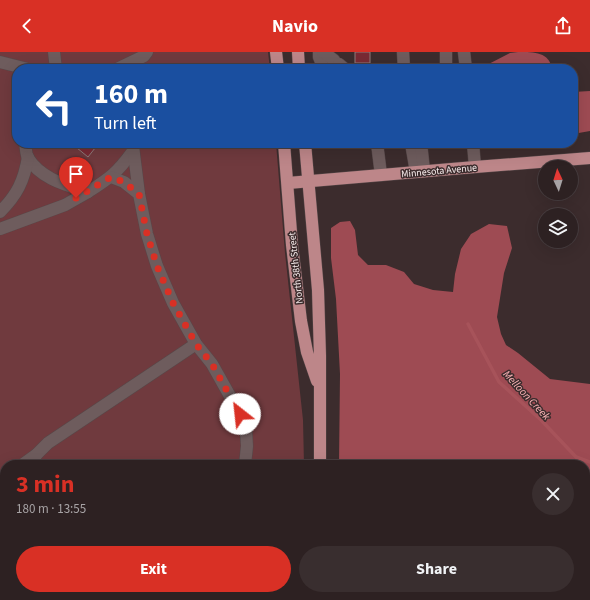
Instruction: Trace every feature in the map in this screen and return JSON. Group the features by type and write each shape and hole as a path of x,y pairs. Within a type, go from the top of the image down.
{"main road":[{"path":"276,52 277,64"},
{"path":"298,52 299,64"},
{"name":"North 38th Street","path":"284,148 292,245 301,321 307,352 320,390"},
{"name":"North 38th Street","path":"305,148 318,290 320,356 320,460"},
{"name":"Minnesota Avenue","path":"288,183 475,166 590,158"}],"street":[{"path":"54,52 55,64"},
{"path":"319,52 319,58 322,64"},
{"path":"323,52 339,64"},
{"path":"403,52 404,64"},
{"path":"446,52 446,64"},
{"path":"464,52 465,64"},
{"path":"126,64 145,54"},
{"path":"142,64 145,54"},
{"path":"0,62 12,65"},
{"path":"0,212 18,190 25,173 28,157 27,148"},
{"path":"0,228 65,204 88,192 111,177 121,168 132,148"},
{"path":"133,148 139,194 147,234 157,266 173,303 196,344 212,364 240,414 246,430 247,446 246,460"},
{"path":"377,148 380,175"},
{"path":"413,148 420,171"},
{"path":"420,148 420,171"},
{"path":"473,148 475,166"},
{"path":"28,157 40,171 56,181 88,192"},
{"path":"111,177 124,182 139,194"},
{"path":"34,460 48,443 196,344"}],"shaded area":[{"path":"0,52 268,52 269,64 12,64 12,148 276,148 285,253 303,420 304,460 0,460"},
{"path":"530,52 540,54 548,59 550,64 489,64 510,53"},
{"path":"590,91 590,131 578,133 578,92"},
{"path":"350,221 355,230 358,255 368,265 386,265 404,272 414,284 433,290 453,292 455,274 461,249 471,234 489,224 507,226 512,248 504,273 497,317 501,334 506,345 550,379 590,384 590,460 339,460 340,374 336,299 331,258 331,228 340,222"}],"building":[{"path":"355,52 370,52 370,63 355,63"},
{"path":"77,148 95,148 88,157"}],"waterway":[{"name":"Melloon Creek","path":"468,324 499,382 541,420 576,457 584,460"}],"route":[{"path":"76,198 111,177 124,182 139,194 147,234 157,266 173,303 196,344 212,364 240,414"}]}
